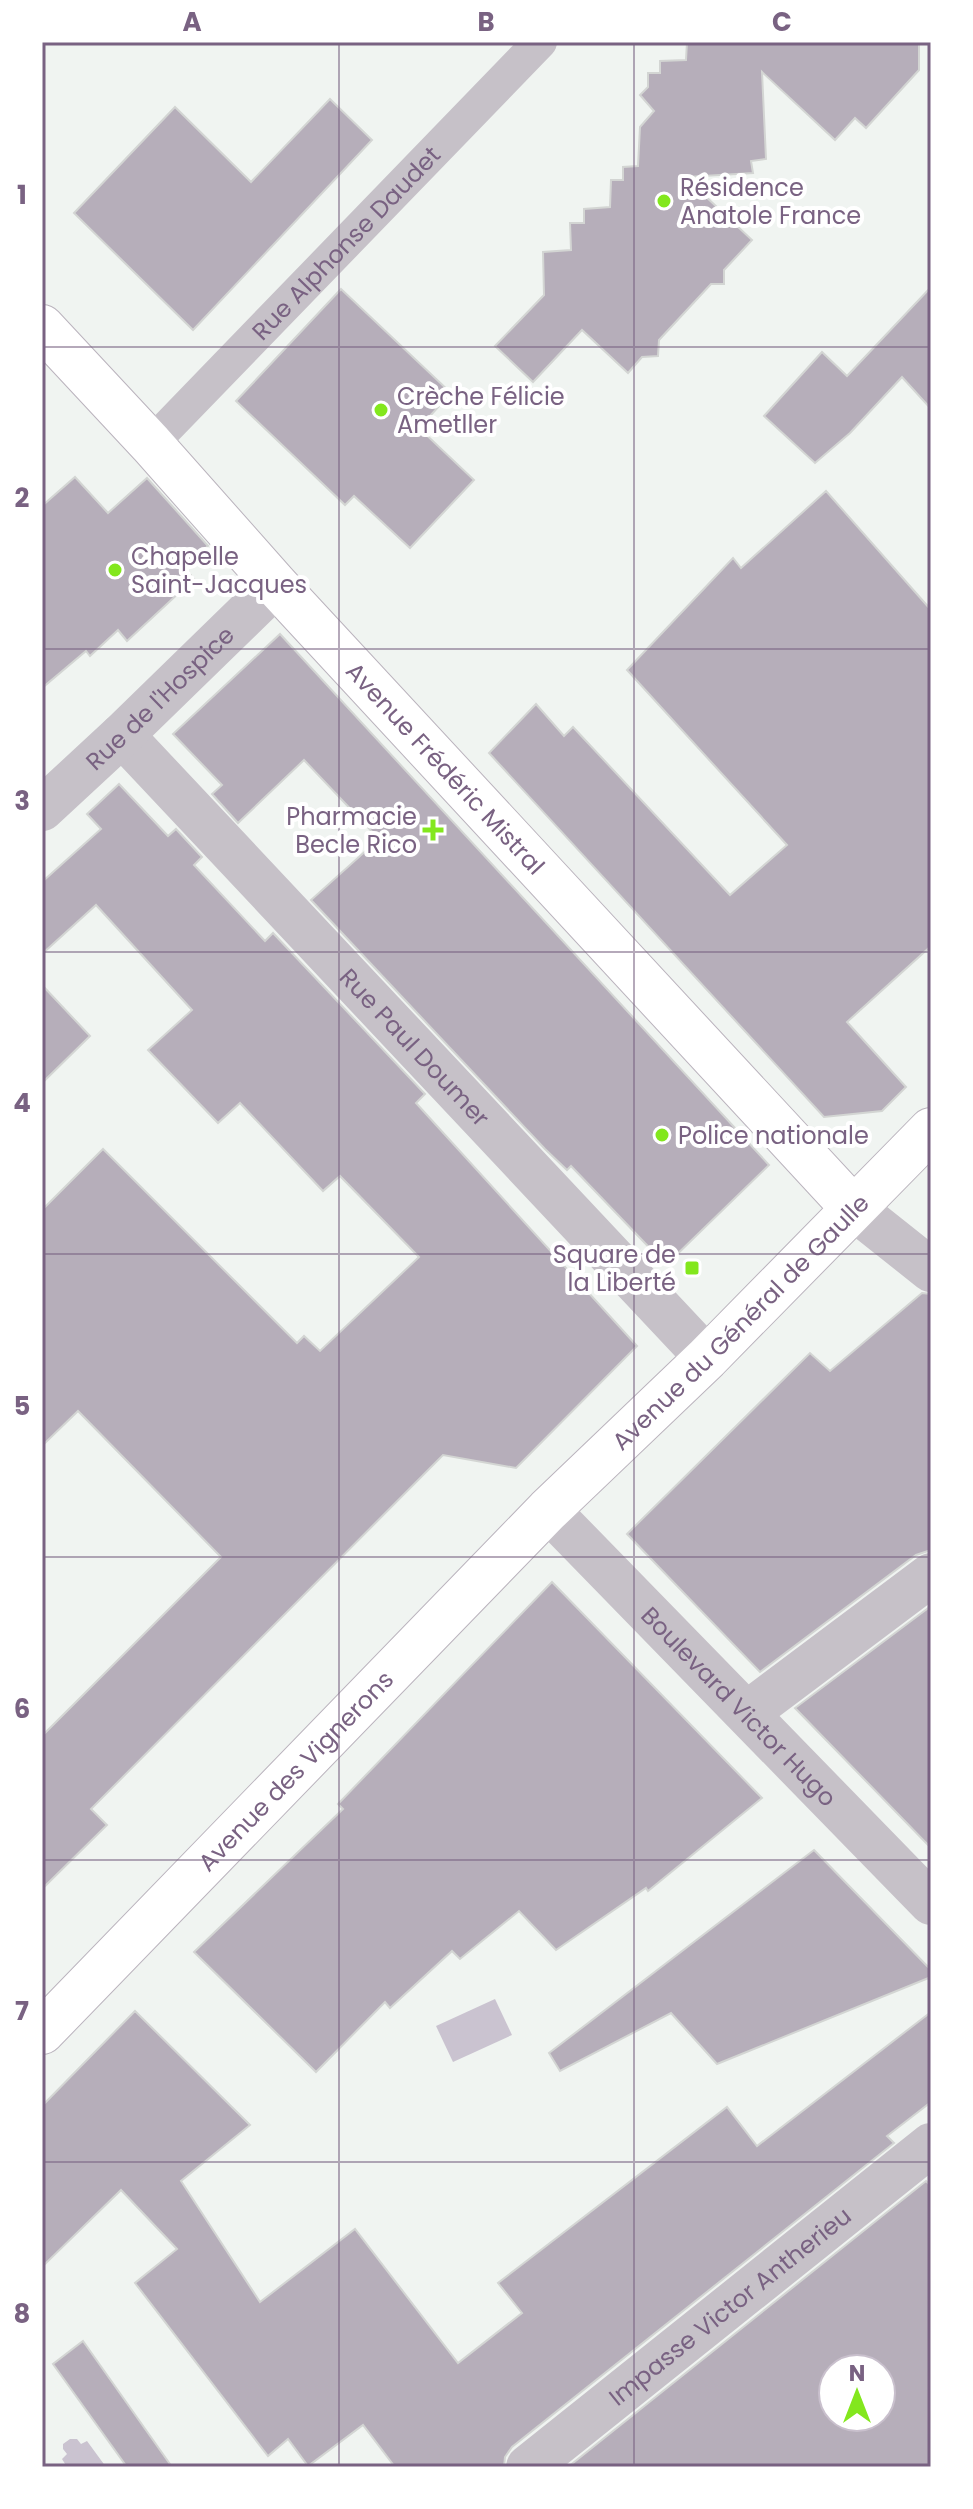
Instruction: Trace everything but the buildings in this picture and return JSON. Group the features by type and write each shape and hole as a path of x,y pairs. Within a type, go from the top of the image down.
{"main road":[{"name":"Avenue Frédéric Mistral","path":"42,327 276,585 853,1208"},
{"name":"Avenue du Général de Gaulle","path":"548,1510 707,1358 931,1130"},
{"name":"Avenue des Vignerons","path":"46,2020 548,1510"}],"street":[{"name":"Rue Alphonse Daudet","path":"151,444 540,42"},
{"name":"Rue de l'Hospice","path":"42,809 276,585"},
{"name":"Rue Paul Doumer","path":"122,735 707,1358"},
{"path":"853,1208 931,1270"},
{"name":"Boulevard Victor Hugo","path":"548,1510 931,1903"},
{"path":"747,1713 931,1575"},
{"name":"Impasse Victor Antherieu","path":"528,2467 931,2145"}],"shaded area":[{"path":"495,1999 512,2035 453,2062 436,2026"},
{"path":"77,2439 81,2444 87,2441 106,2467 67,2467 62,2459 67,2454 63,2444"}],"place":[{"name":"Résidence Anatole France","path":"664,201"},
{"name":"Crèche Félicie Ametller","path":"381,410"},
{"name":"Chapelle Saint-Jacques","path":"115,570"},
{"name":"Pharmacie Becle Rico","path":"433,830"},
{"name":"Police nationale","path":"662,1135"},
{"name":"Square de la Liberté","path":"692,1268"}]}
